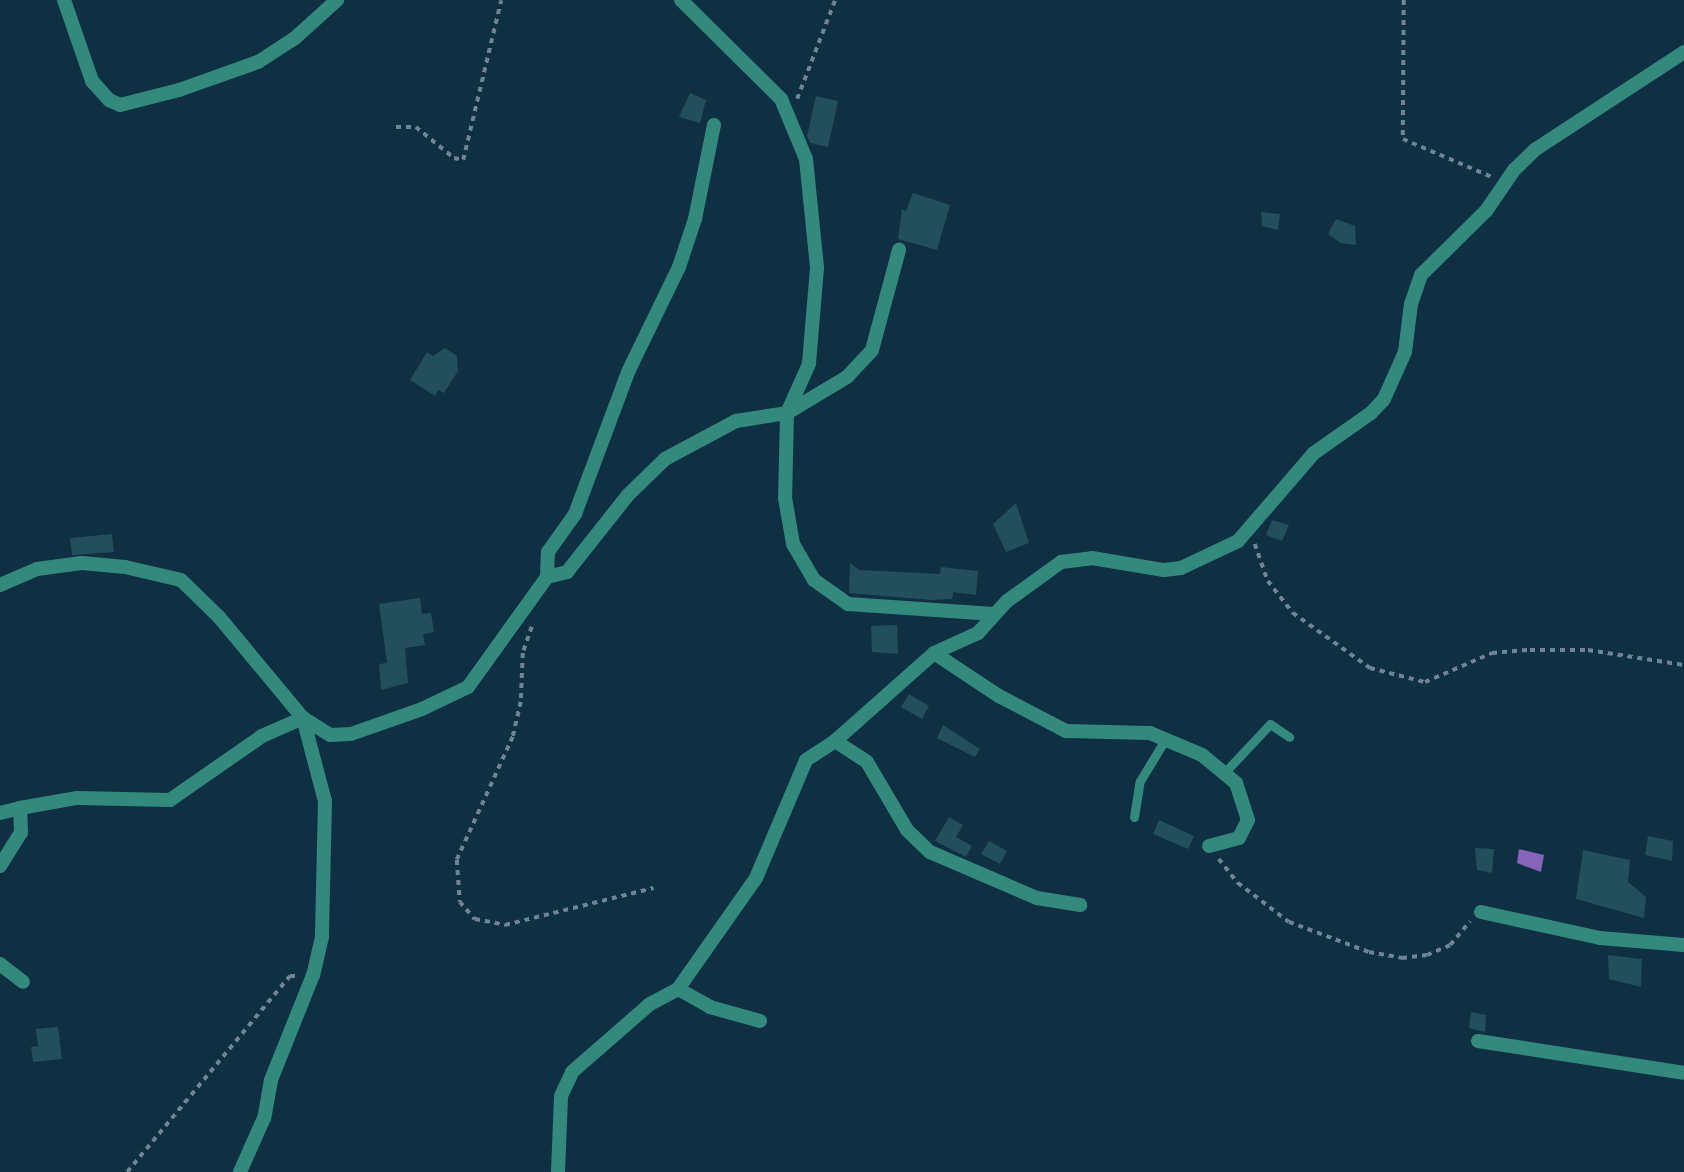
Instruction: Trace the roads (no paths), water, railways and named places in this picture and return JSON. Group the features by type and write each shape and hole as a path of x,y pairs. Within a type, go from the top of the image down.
{"street":[{"path":"64,0 92,81 109,100 120,105 179,90 258,62 295,38 337,0"},
{"path":"681,0 734,49 781,99 806,159 817,268 809,364 787,413 785,498 793,544 814,580 848,604 994,614"},
{"path":"558,1172 561,1096 572,1072 650,1004 678,989 756,878 806,760 835,741 934,653 978,633 994,614 1061,562 1091,558 1164,570 1181,568 1224,550 1250,529 1314,453 1371,413 1384,399 1405,352 1411,304 1421,275 1486,211 1504,182 1530,153 1684,52"},
{"path":"0,585 37,569 82,563 125,567 181,580 219,617 303,718 330,734 351,734 450,699 477,676 547,578 548,552 575,514 628,372 679,267 695,219 714,125"},
{"path":"547,578 567,572 628,495 665,459 736,421 787,413 847,377 872,350 899,250"},
{"path":"934,653 999,696 1066,731 1150,733 1166,738 1225,772 1236,783 1248,820 1239,838 1209,846"},
{"path":"0,813 77,798 170,800 262,736 303,718"},
{"path":"240,1172 264,1118 288,1032 313,975 326,897 325,801 303,718"},
{"path":"835,741 867,762 907,830 930,852 1037,898 1080,905"},
{"path":"0,866 21,833 20,808"},
{"path":"1481,912 1600,938 1684,945"},
{"path":"0,964 23,982"},
{"path":"678,989 710,1006 760,1021"},
{"path":"1478,1041 1684,1073"}],"lane":[{"path":"1225,772 1270,724 1289,737"},
{"path":"1134,817 1140,780 1166,738"}]}
